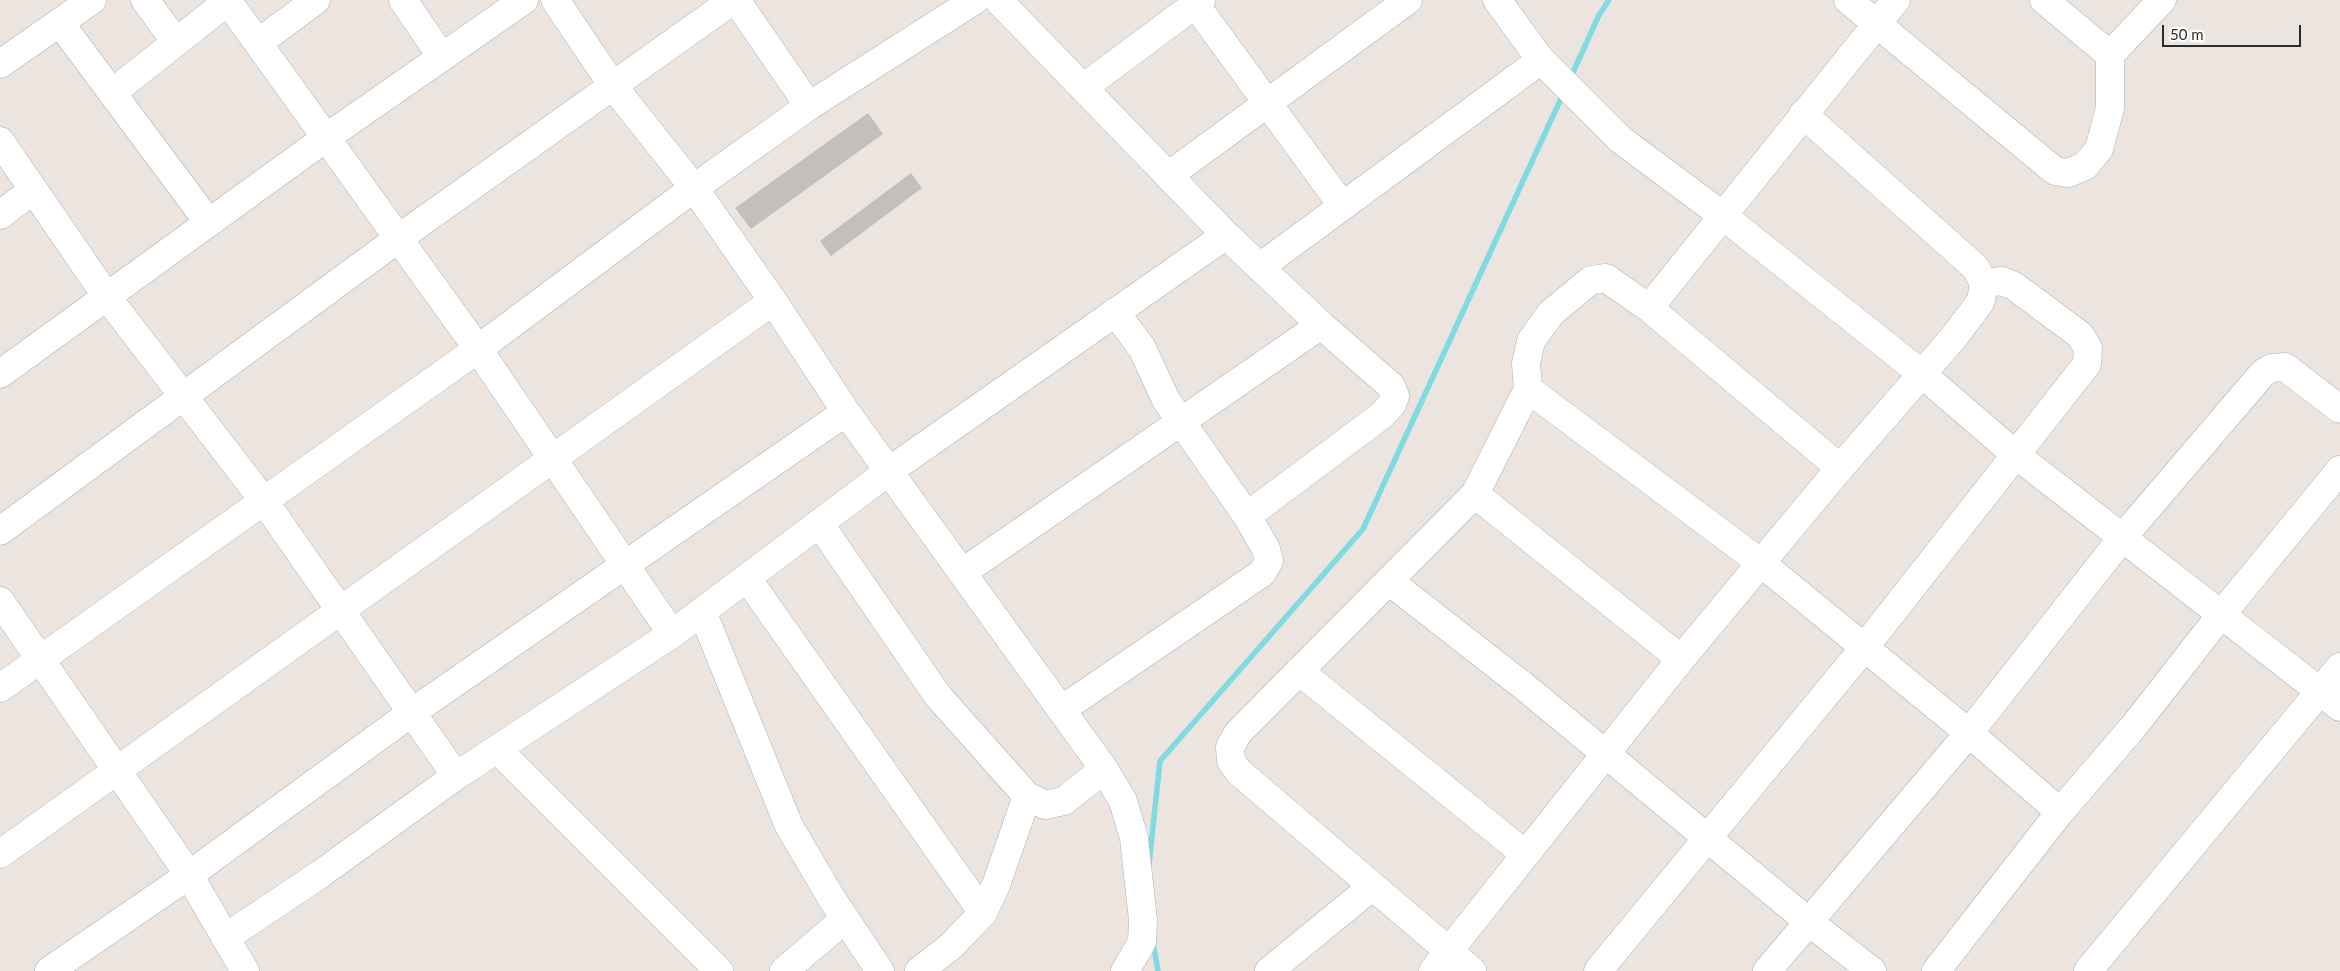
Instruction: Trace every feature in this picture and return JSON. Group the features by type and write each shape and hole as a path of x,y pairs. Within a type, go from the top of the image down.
{"street":[{"path":"0,64 92,0"},
{"path":"145,0 176,42"},
{"path":"112,93 228,0 478,349 552,460 627,565 672,634"},
{"path":"258,43 316,0"},
{"path":"403,0 442,57"},
{"path":"0,374 327,137 524,0"},
{"path":"555,0 613,86 694,188 773,301 846,412 1104,769 1124,801 1134,838 1140,874 1142,942 1125,971"},
{"path":"0,531 399,238 734,0 809,106"},
{"path":"0,688 478,349 694,188 809,106 975,0"},
{"path":"998,0 1226,235 1321,325 1391,386 1395,396 1392,404 1382,415 1248,516"},
{"path":"1168,176 1408,0"},
{"path":"1497,0 1541,60 1621,140 1722,215 1922,374 2016,455 2220,616 2331,699"},
{"path":"1848,0 2055,172 2068,173 2085,166 2099,149 2110,108 2110,54 2162,0"},
{"path":"1649,308 1802,114 1896,0"},
{"path":"2044,0 2110,54"},
{"path":"1082,88 1196,2 1342,206"},
{"path":"60,23 209,223"},
{"path":"1260,266 1541,60"},
{"path":"1441,961 1681,659 1840,468 1922,374 1981,301 1984,283 1975,267 1802,114"},
{"path":"0,141 107,297 264,501 456,776"},
{"path":"0,215 33,190"},
{"path":"225,938 319,875 456,776 672,634 889,470 1226,235"},
{"path":"1472,971 1441,961 1373,886 1239,772 1231,761 1230,747 1238,733 1475,494 1528,389 1526,363 1531,341 1551,313 1579,287 1591,280 1606,278 1649,308 1840,468"},
{"path":"1598,971 1707,836 1864,648 2087,364 2088,348 2080,335 2014,286 2002,281 1984,283"},
{"path":"0,854 773,301"},
{"path":"1061,710 1262,573 1269,562 1266,549 1248,516 1158,386 1142,348 1115,312"},
{"path":"963,572 1321,325"},
{"path":"1767,971 1969,733 2122,538 2262,373 2272,368 2285,367 2340,409"},
{"path":"1528,389 1761,563 1969,733 2060,812"},
{"path":"49,971 189,874 411,713 846,412"},
{"path":"1936,971 2060,812 2134,726 2220,616 2340,470"},
{"path":"1475,494 1681,659"},
{"path":"819,523 938,696 1027,796 1045,805 1064,801 1104,769"},
{"path":"747,578 983,913"},
{"path":"1389,581 1607,754 1809,922 1872,971"},
{"path":"0,601 189,874 225,938 239,968"},
{"path":"702,611 789,826 880,971"},
{"path":"2088,971 2331,699 2340,667"},
{"path":"1299,671 1526,854"},
{"path":"497,749 719,971"},
{"path":"919,971 951,946 983,913 996,885 1027,796"},
{"path":"1269,971 1373,886"},
{"path":"784,971 846,919"}],"building":[{"path":"868,113 883,134 751,229 735,208"},
{"path":"911,173 922,188 831,256 820,241"}],"waterway":[{"path":"1570,79 1599,15 1609,0"},
{"path":"1149,864 1160,761 1363,529 1563,94"},
{"path":"1153,942 1158,971"}]}
